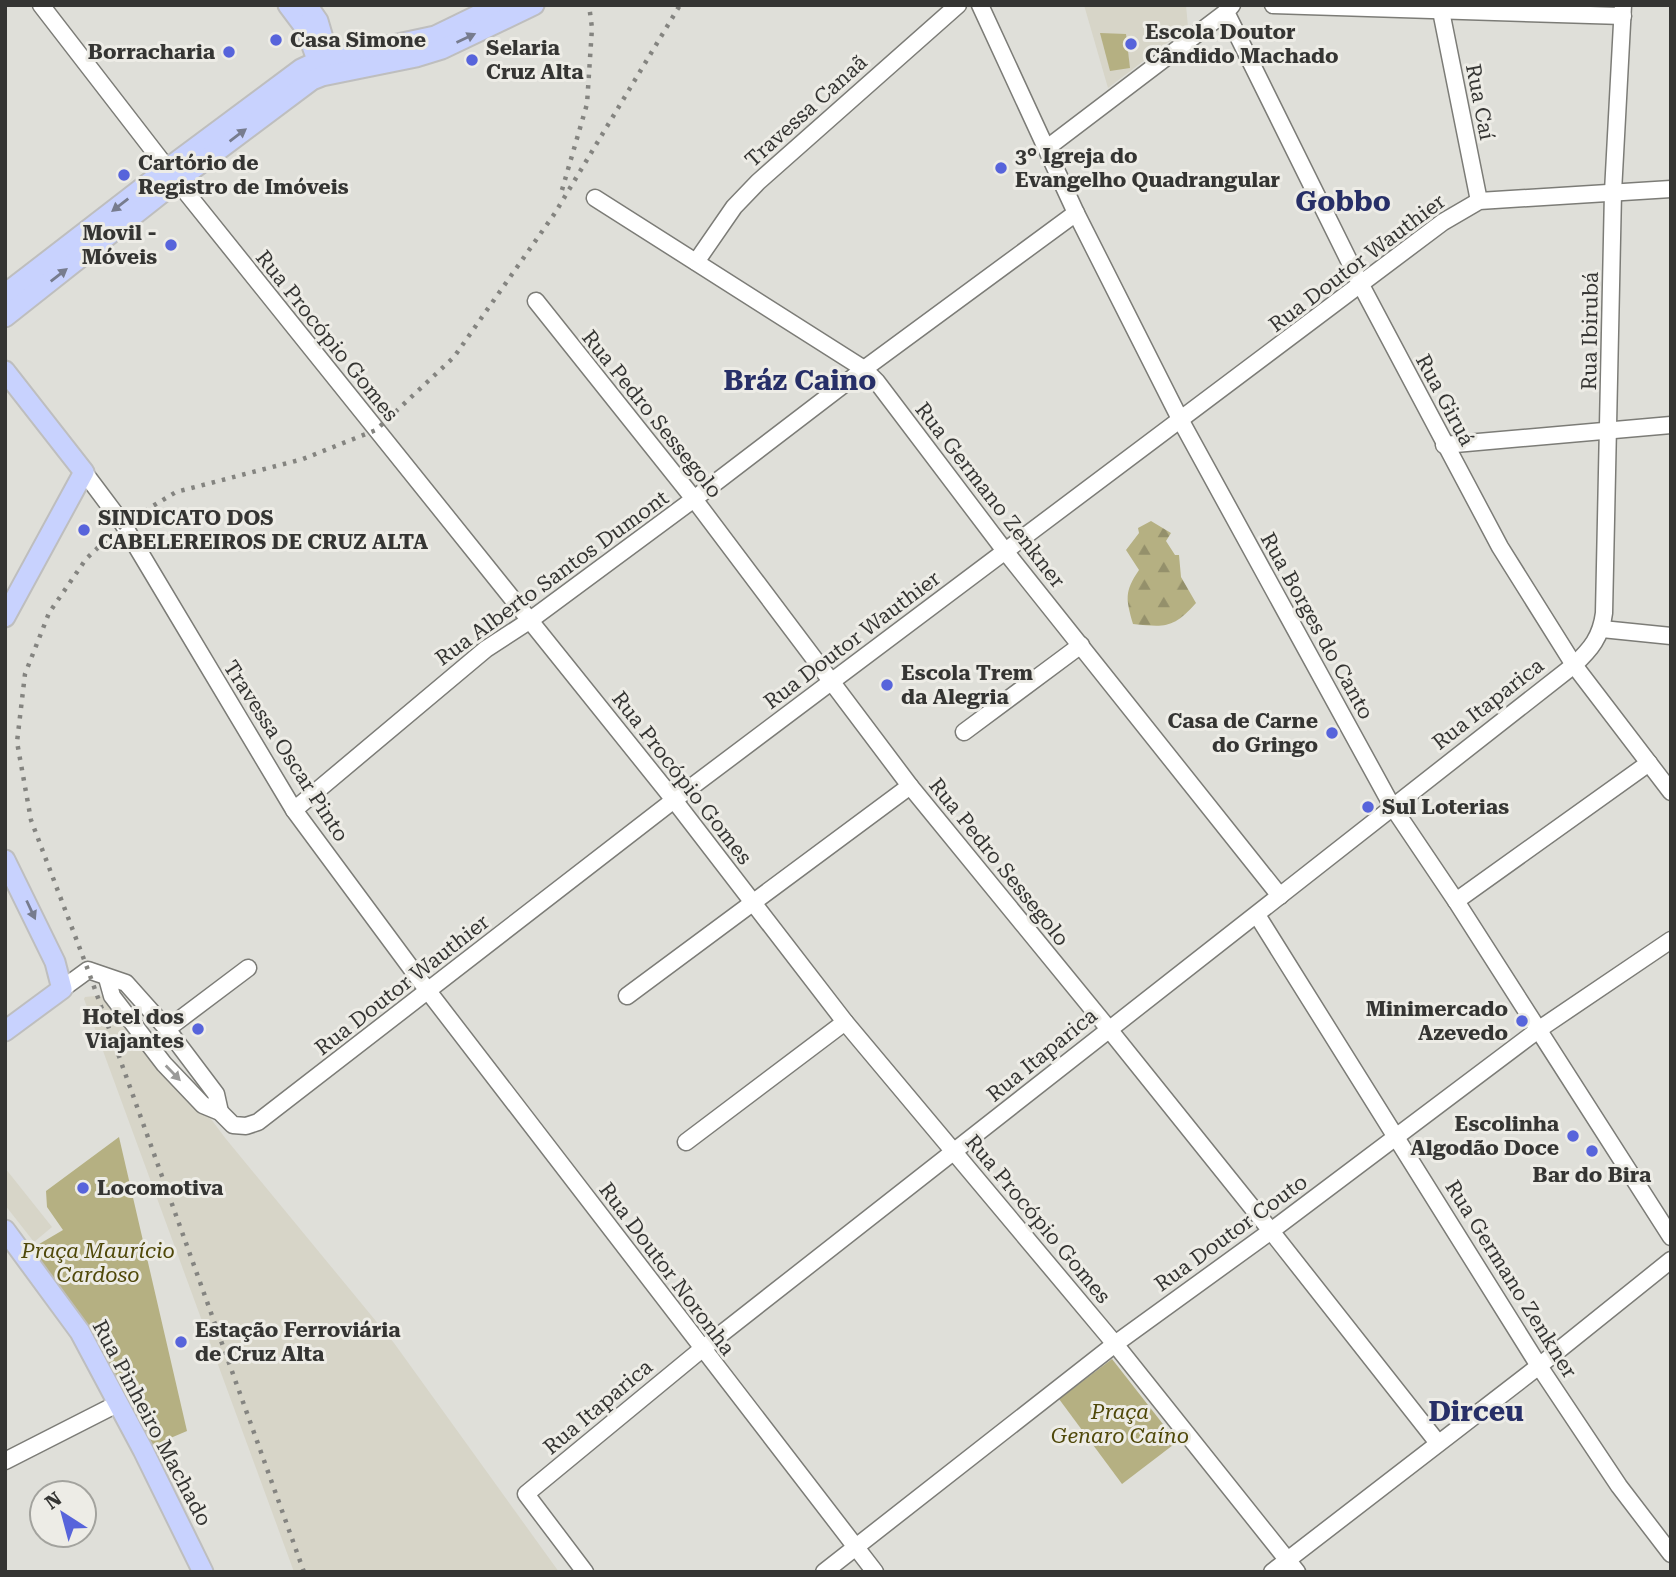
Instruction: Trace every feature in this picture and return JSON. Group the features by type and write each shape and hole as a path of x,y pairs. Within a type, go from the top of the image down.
{"main road":[{"path":"288,5 310,18 326,68"},
{"path":"5,317 302,69 326,68 435,36 494,13 534,5"},
{"path":"5,294 172,175"},
{"path":"5,371 84,472 5,617"},
{"path":"5,860 55,962 62,989 5,1031"},
{"name":"Rua Pinheiro Machado","path":"5,1230 80,1332 203,1572"}],"street":[{"name":"Rua Procópio Gomes","path":"41,5 172,175 674,800 845,1022 1115,1344 1292,1566"},
{"name":"Travessa Canaã","path":"696,262 734,207 758,181 958,5"},
{"name":"Rua Borges do Canto","path":"980,5 1076,213 1181,421 1392,806 1457,901 1671,1237"},
{"path":"1273,5 1441,10 1623,11"},
{"path":"1047,148 1229,9"},
{"name":"Rua Giruá","path":"1229,9 1361,285 1500,547 1574,664 1671,792"},
{"name":"Rua Caí","path":"1441,10 1479,201"},
{"name":"Rua Ibirubá","path":"1587,653 1602,629 1613,192 1623,11"},
{"path":"1479,201 1671,189"},
{"name":"Rua Germano Zenkner","path":"595,198 864,369 877,382 1004,551 1280,895"},
{"name":"Rua Doutor Wauthier","path":"220,1112 233,1125 246,1126 258,1122 674,800 1004,551 1181,421 1443,222 1479,201"},
{"name":"Rua Alberto Santos Dumont","path":"294,810 486,649 529,621 1076,213"},
{"name":"Rua Pedro Sessegolo","path":"536,301 694,499 910,786 1271,1231 1437,1443"},
{"path":"1444,445 1671,425"},
{"name":"Travessa Oscar Pinto","path":"84,472 123,524 294,810 428,991"},
{"path":"1602,629 1671,636"},
{"path":"964,732 1081,645"},
{"name":"Rua Itaparica","path":"585,1572 526,1494 702,1349 1587,653"},
{"path":"1457,901 1649,763"},
{"path":"627,996 910,786"},
{"name":"Rua Germano Zenkner","path":"1257,915 1539,1366 1619,1486 1671,1554"},
{"name":"Rua Doutor Couto","path":"824,1572 1115,1344 1271,1231 1538,1030 1671,940"},
{"path":"167,1029 248,968"},
{"path":"62,989 89,970 126,983 167,1029 216,1094 220,1112"},
{"path":"107,978 112,996 164,1064 203,1105 220,1112"},
{"name":"Rua Doutor Noronha","path":"428,991 875,1572"},
{"path":"686,1142 845,1022"},
{"path":"1272,1572 1292,1566 1437,1443 1539,1366 1671,1260"},
{"path":"5,1461 117,1404"}],"shaded area":[{"name":"Escola Doutor Cândido Machado","path":"1084,5 1186,5 1188,27 1108,88"},
{"path":"117,994 226,1139 394,1343 559,1572 294,1572 84,999"},
{"path":"5,1168 52,1227 34,1242 5,1205"}],"green space":[{"path":"1100,33 1126,34 1130,68 1110,71"},
{"path":"1151,521 1171,533 1166,541 1175,555 1179,555 1181,577 1196,603 1181,618 1161,626 1133,624 1128,602 1131,584 1139,570 1126,550 1139,533 1138,528"},
{"name":"Praça Maurício Cardoso","path":"119,1137 187,1431 147,1448 29,1250 63,1230 47,1207 46,1191"},
{"name":"Praça Genaro Caíno","path":"1112,1359 1177,1442 1122,1484 1059,1399"}],"railway":[{"path":"562,190 587,104 592,28 589,5"},
{"path":"304,1572 88,970 31,820 17,742 25,674 49,613 86,559 123,524 176,492 303,459 376,430 454,357 555,213 680,5"}],"place":[{"name":"Casa Simone","path":"276,40"},
{"name":"Escola Doutor Cândido Machado","path":"1131,44"},
{"name":"Borracharia","path":"229,52"},
{"name":"Selaria Cruz Alta","path":"472,60"},
{"name":"3° Igreja do Evangelho Quadrangular","path":"1001,168"},
{"name":"Cartório de Registro de Imóveis","path":"124,175"},
{"name":"Movil - Móveis","path":"171,245"},
{"name":"SINDICATO DOS CABELEREIROS DE CRUZ ALTA","path":"84,530"},
{"name":"Escola Trem da Alegria","path":"887,685"},
{"name":"Casa de Carne do Gringo","path":"1332,733"},
{"name":"Sul Loterias","path":"1368,807"},
{"name":"Minimercado Azevedo","path":"1522,1021"},
{"name":"Hotel dos Viajantes","path":"198,1029"},
{"name":"Escolinha Algodão Doce","path":"1573,1136"},
{"name":"Bar do Bira","path":"1592,1151"},
{"name":"Locomotiva","path":"83,1188"},
{"name":"Estação Ferroviária de Cruz Alta","path":"181,1342"}],"district":[{"name":"Gobbo","path":"1343,201"},
{"name":"Bráz Caino","path":"800,380"},
{"name":"Dirceu","path":"1476,1411"}]}
